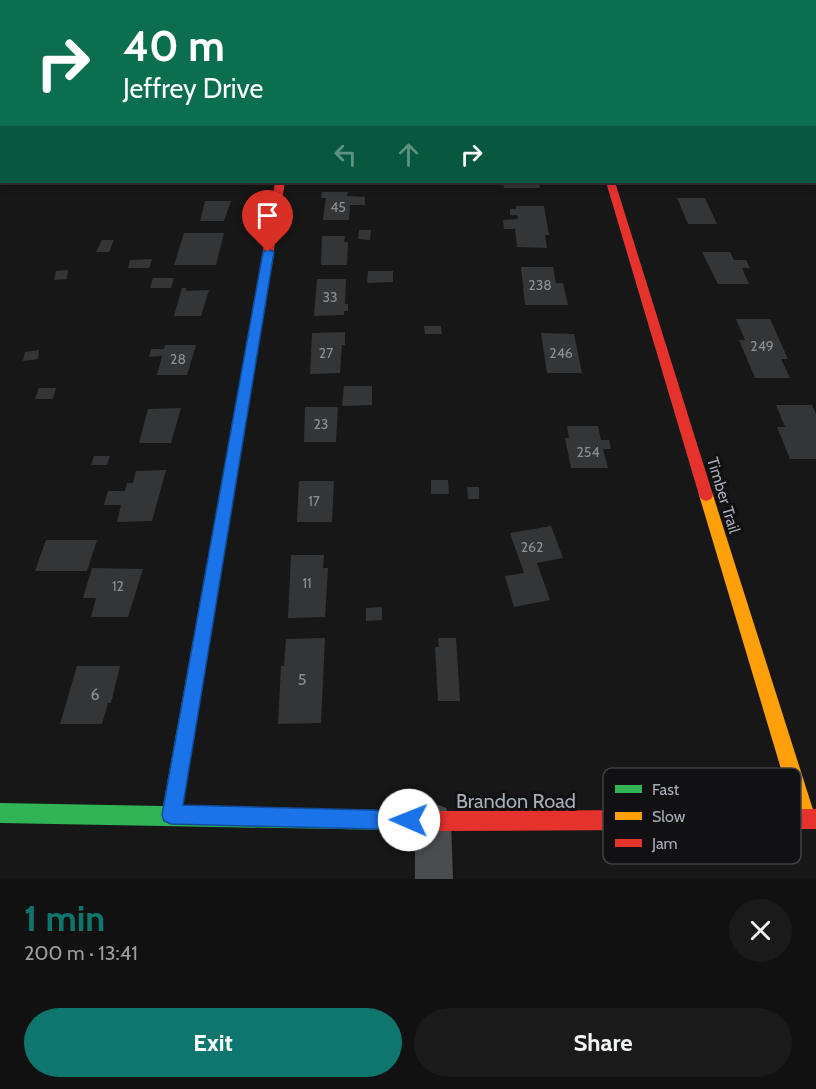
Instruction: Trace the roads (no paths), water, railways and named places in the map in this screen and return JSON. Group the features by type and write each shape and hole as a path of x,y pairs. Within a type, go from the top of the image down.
{"street":[{"path":"171,815 280,183"},
{"name":"Timber Trail","path":"610,183 795,768"},
{"name":"Timber Trail","path":"801,787 811,819"},
{"name":"Brandon Road","path":"0,813 433,821 603,820"},
{"path":"433,821 434,879"}]}
